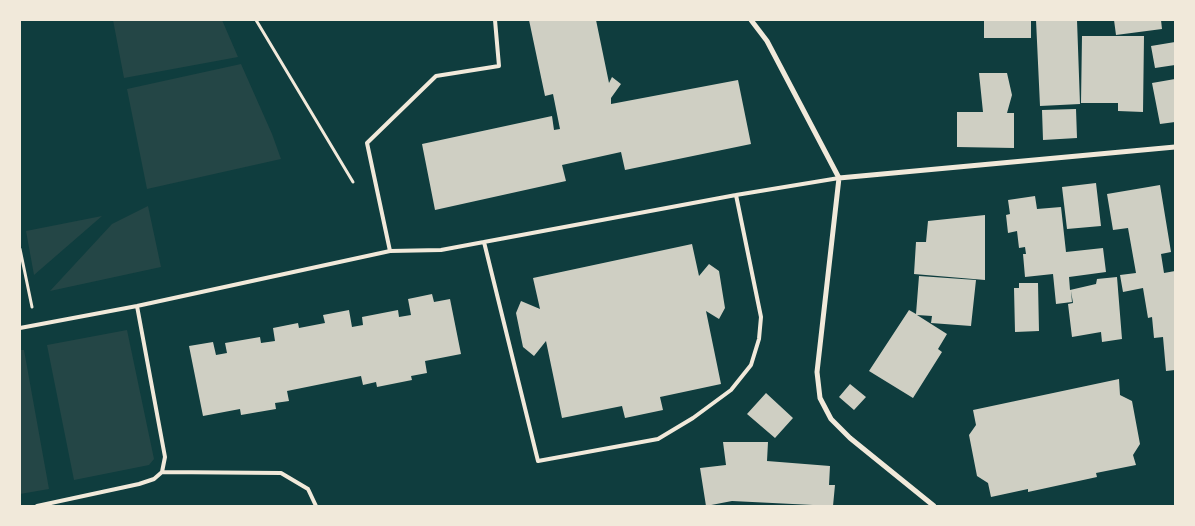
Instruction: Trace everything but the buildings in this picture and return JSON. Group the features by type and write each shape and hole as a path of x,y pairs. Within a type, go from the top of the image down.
{"street":[{"path":"751,20 767,41 839,178 817,372 820,398 831,419 850,438 934,506"},
{"path":"839,178 1175,147"}],"lane":[{"path":"390,251 367,143 436,76 500,66 495,20"},
{"path":"20,328 137,306 390,251 441,250 736,195 839,178"},
{"path":"484,242 538,461 658,439 692,418 730,390 751,365 759,339 761,317 736,195"},
{"path":"37,506 130,486 154,479 162,472 166,457 137,306"},
{"path":"162,472 281,473 308,489 316,506"}],"path":[{"path":"256,20 355,186 379,202"},
{"path":"20,249 36,324"}],"shaded area":[{"path":"113,20 222,20 238,57 124,78"},
{"path":"241,64 281,159 147,189 127,89"},
{"path":"148,206 161,267 50,291 112,224"},
{"path":"102,216 34,275 26,231"},
{"path":"127,330 154,459 149,465 74,480 47,345"},
{"path":"20,350 24,350 49,489 20,494"}]}
